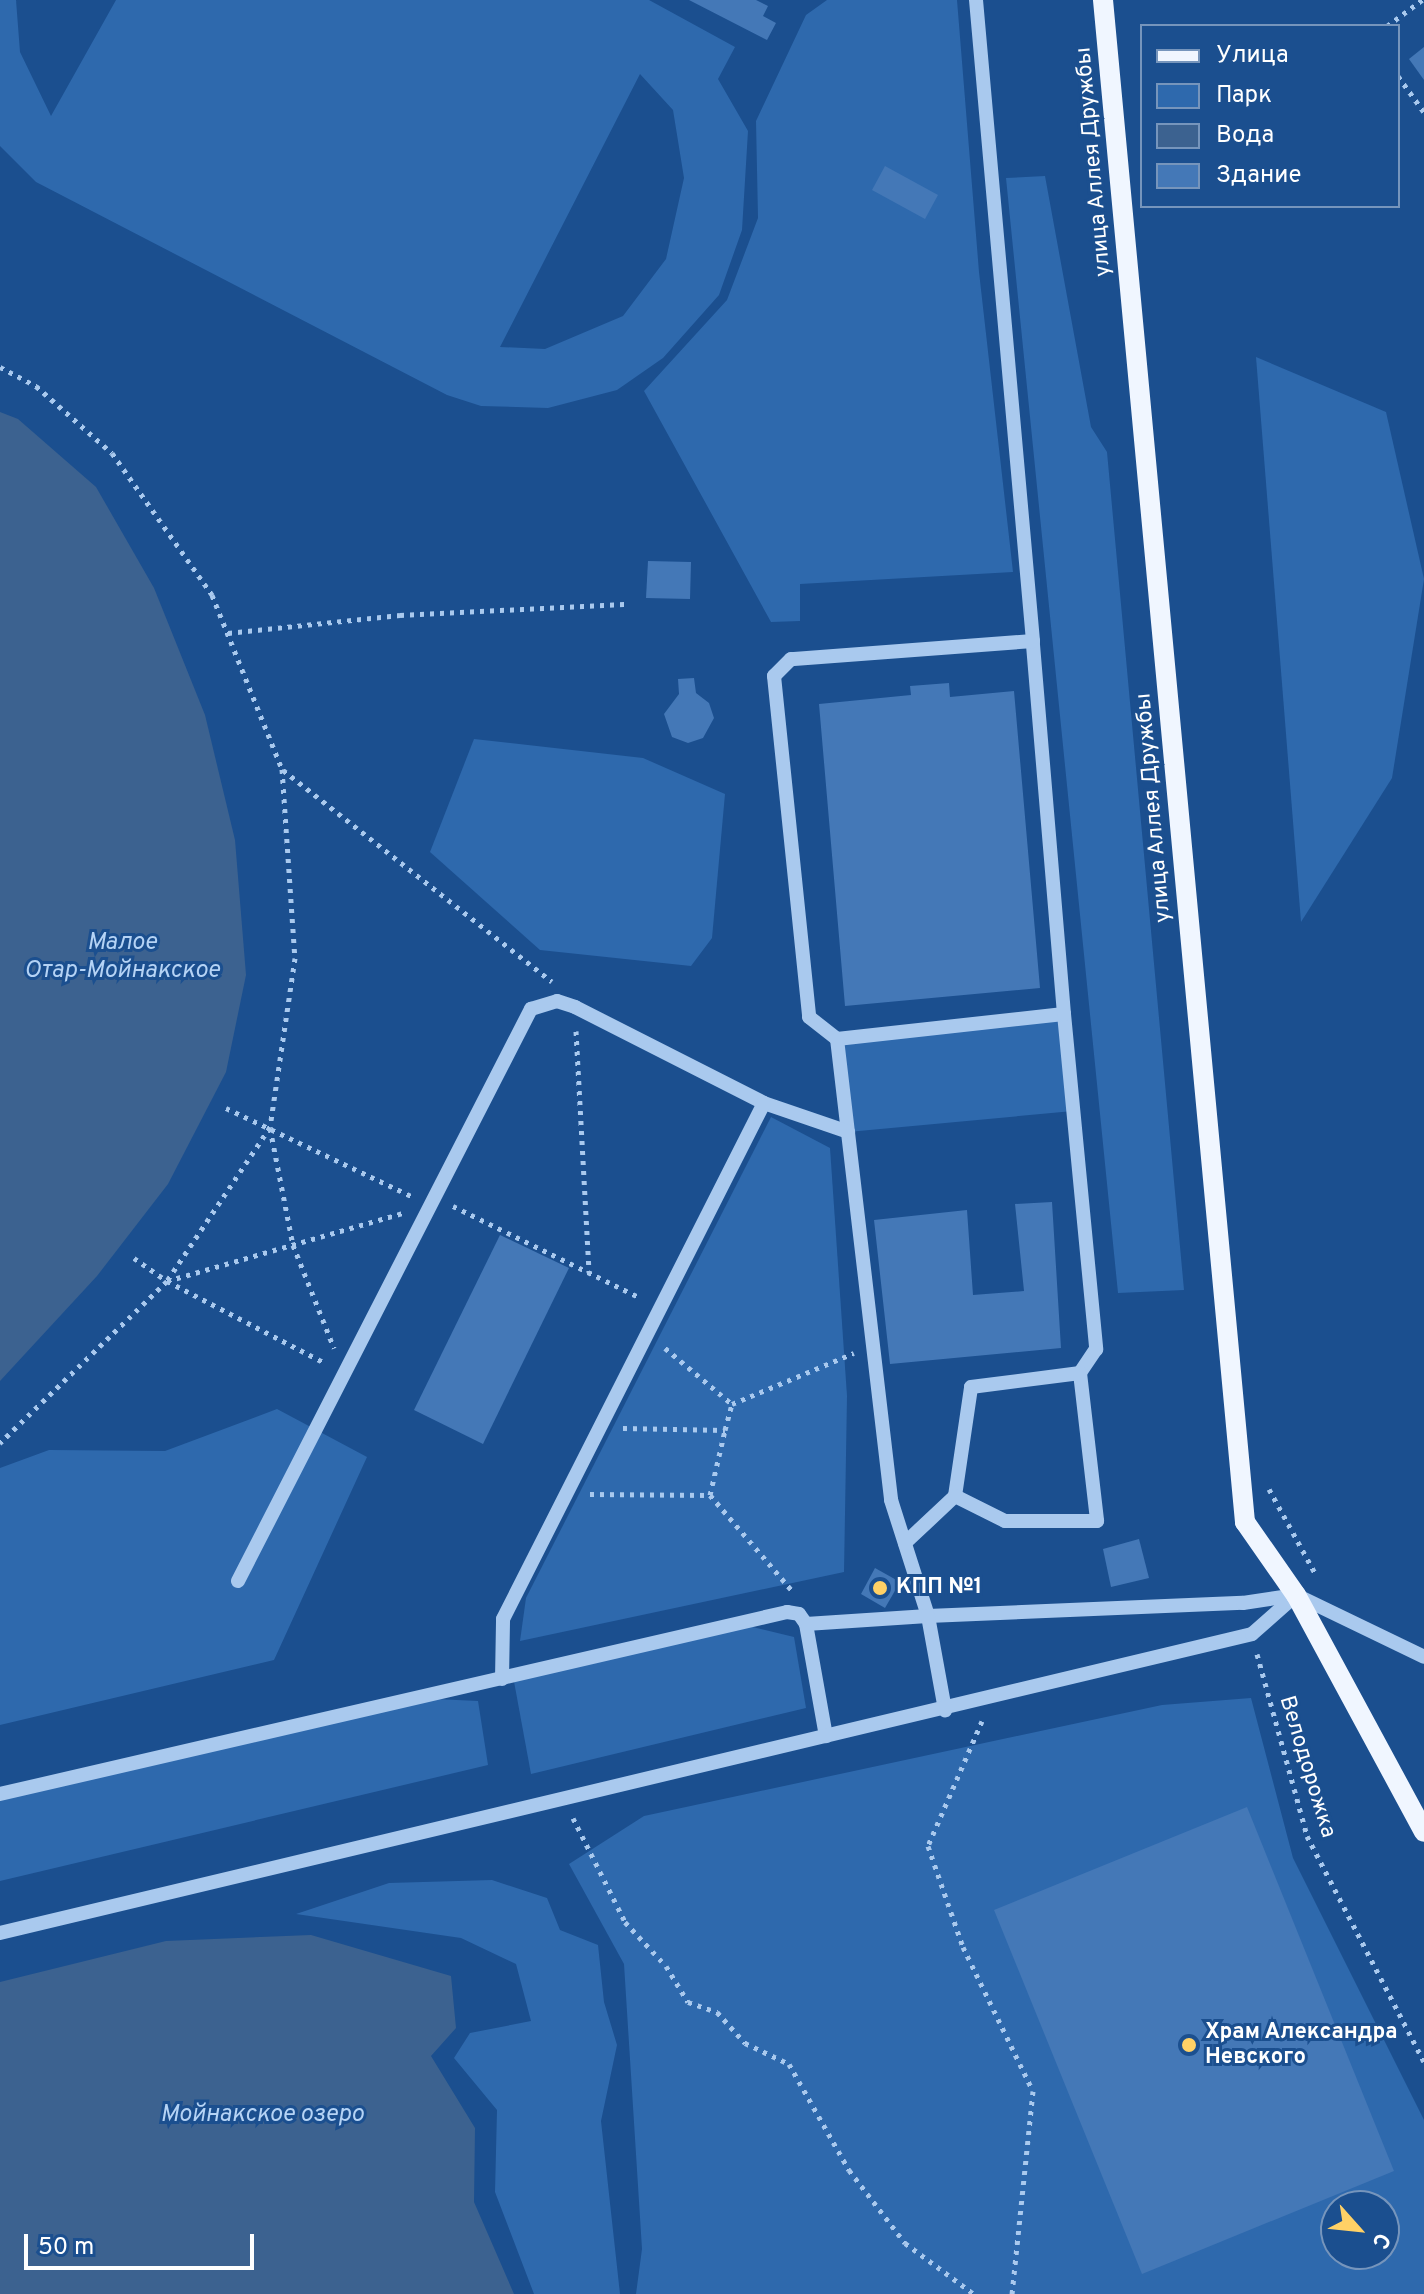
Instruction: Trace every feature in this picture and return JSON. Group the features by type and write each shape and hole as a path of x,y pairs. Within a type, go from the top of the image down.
{"main road":[{"name":"улица Аллея Дружбы","path":"1103,0 1245,1522 1296,1595 1424,1832"}],"street":[{"path":"955,1496 1005,1521 1097,1521 1080,1373 1096,1349 976,0"},
{"path":"1033,641 791,659 774,676 809,1017 837,1039 1064,1014"},
{"path":"238,1581 531,1009 557,1001 575,1007 764,1103 848,1132"},
{"path":"837,1039 891,1500 928,1616 945,1710"},
{"path":"502,1679 503,1619 657,1306 764,1103"},
{"path":"905,1543 955,1496 971,1387 1080,1373"},
{"path":"0,1933 945,1710 1252,1634 1296,1595"},
{"path":"806,1624 1243,1603 1296,1595 1424,1657"},
{"path":"0,1794 787,1612 799,1614 806,1624 826,1736"}],"path":[{"path":"1390,24 1422,0"},
{"path":"1400,79 1424,112"},
{"path":"0,367 36,386 112,453 212,595 282,769 295,958 270,1127 293,1245 344,1373"},
{"path":"228,633 400,615 629,604"},
{"path":"282,769 553,983 575,1007 589,1273"},
{"path":"226,1108 657,1306"},
{"path":"0,1443 167,1281 270,1127"},
{"path":"167,1281 432,1201"},
{"path":"134,1258 167,1281 344,1373"},
{"path":"645,1331 732,1404"},
{"path":"732,1404 873,1345"},
{"path":"710,1495 732,1404"},
{"path":"598,1427 725,1430"},
{"path":"565,1494 710,1495 793,1592"},
{"name":"Велодорожка","path":"1252,1634 1307,1836 1424,2062"},
{"path":"992,1698 928,1846 963,1947 1033,2091 1012,2294"},
{"path":"563,1798 625,1922 666,1966 688,2002 717,2012 745,2043 789,2064 849,2170 905,2243 974,2294"}],"green space":[{"path":"0,0 16,0 20,52 51,116 116,0 649,0 735,47 718,79 748,131 742,230 719,295 663,358 617,390 548,408 481,406 447,395 36,182 0,146","holes":["640,74 673,110 684,178 666,259 623,316 545,349 500,347"]},
{"path":"827,0 957,0 979,272 1013,572 800,584 800,621 771,622 644,391 727,300 758,218 756,121 806,15"},
{"path":"1045,176 1091,427 1107,452 1184,1290 1118,1293 1006,178"},
{"path":"1256,357 1386,412 1424,579 1392,778 1301,922"},
{"path":"474,739 643,758 725,794 712,938 691,966 540,950 430,852"},
{"path":"1064,1014 1073,1111 848,1132 837,1039"},
{"path":"771,1117 830,1148 847,1396 844,1572 520,1641 526,1598"},
{"path":"277,1409 367,1457 274,1660 0,1725 0,1468 49,1450 165,1451"},
{"path":"740,1624 794,1637 806,1708 531,1774 513,1676"},
{"path":"415,1698 478,1701 488,1765 0,1881 0,1795"},
{"path":"1251,1698 1293,1858 1424,2120 1424,2294 636,2294 642,2249 624,1964 569,1864 644,1816 1162,1705"},
{"path":"492,1880 547,1898 560,1930 598,1945 604,2002 617,2045 601,2121 620,2294 534,2294 495,2192 497,2110 454,2058 470,2033 531,2021 516,1964 461,1938 296,1914 389,1883"}],"water":[{"name":"Малое Отар-Мойнакское","path":"0,412 18,419 96,487 154,588 205,715 235,840 246,975 226,1072 168,1184 97,1276 0,1381"},
{"name":"Мойнакское озеро","path":"311,1935 451,1976 456,2028 431,2056 475,2128 474,2202 514,2294 0,2294 0,1982 166,1941"}],"building":[{"path":"689,0 756,0 768,6 763,16 776,23 767,40"},
{"path":"1424,47 1424,80 1409,59"},
{"path":"885,166 938,195 925,219 872,190"},
{"path":"648,561 691,562 690,599 646,598"},
{"path":"694,678 696,693 709,703 714,718 703,738 688,743 672,737 664,714 679,694 678,679"},
{"path":"949,683 950,697 1014,691 1040,988 845,1006 819,704 911,695 910,686"},
{"path":"1052,1202 1061,1348 890,1364 874,1220 967,1210 973,1295 1024,1291 1015,1204"},
{"path":"500,1235 569,1268 483,1444 414,1410"},
{"path":"1139,1539 1149,1578 1111,1587 1103,1549"},
{"name":"КПП №1","path":"875,1568 900,1582 885,1608 861,1594"},
{"path":"1247,1807 1394,2171 1348,2190 1320,2190 1320,2201 1142,2274 994,1910"}],"place":[{"name":"КПП №1","path":"880,1588"},
{"name":"Храм Александра Невского","path":"1189,2045"}]}
